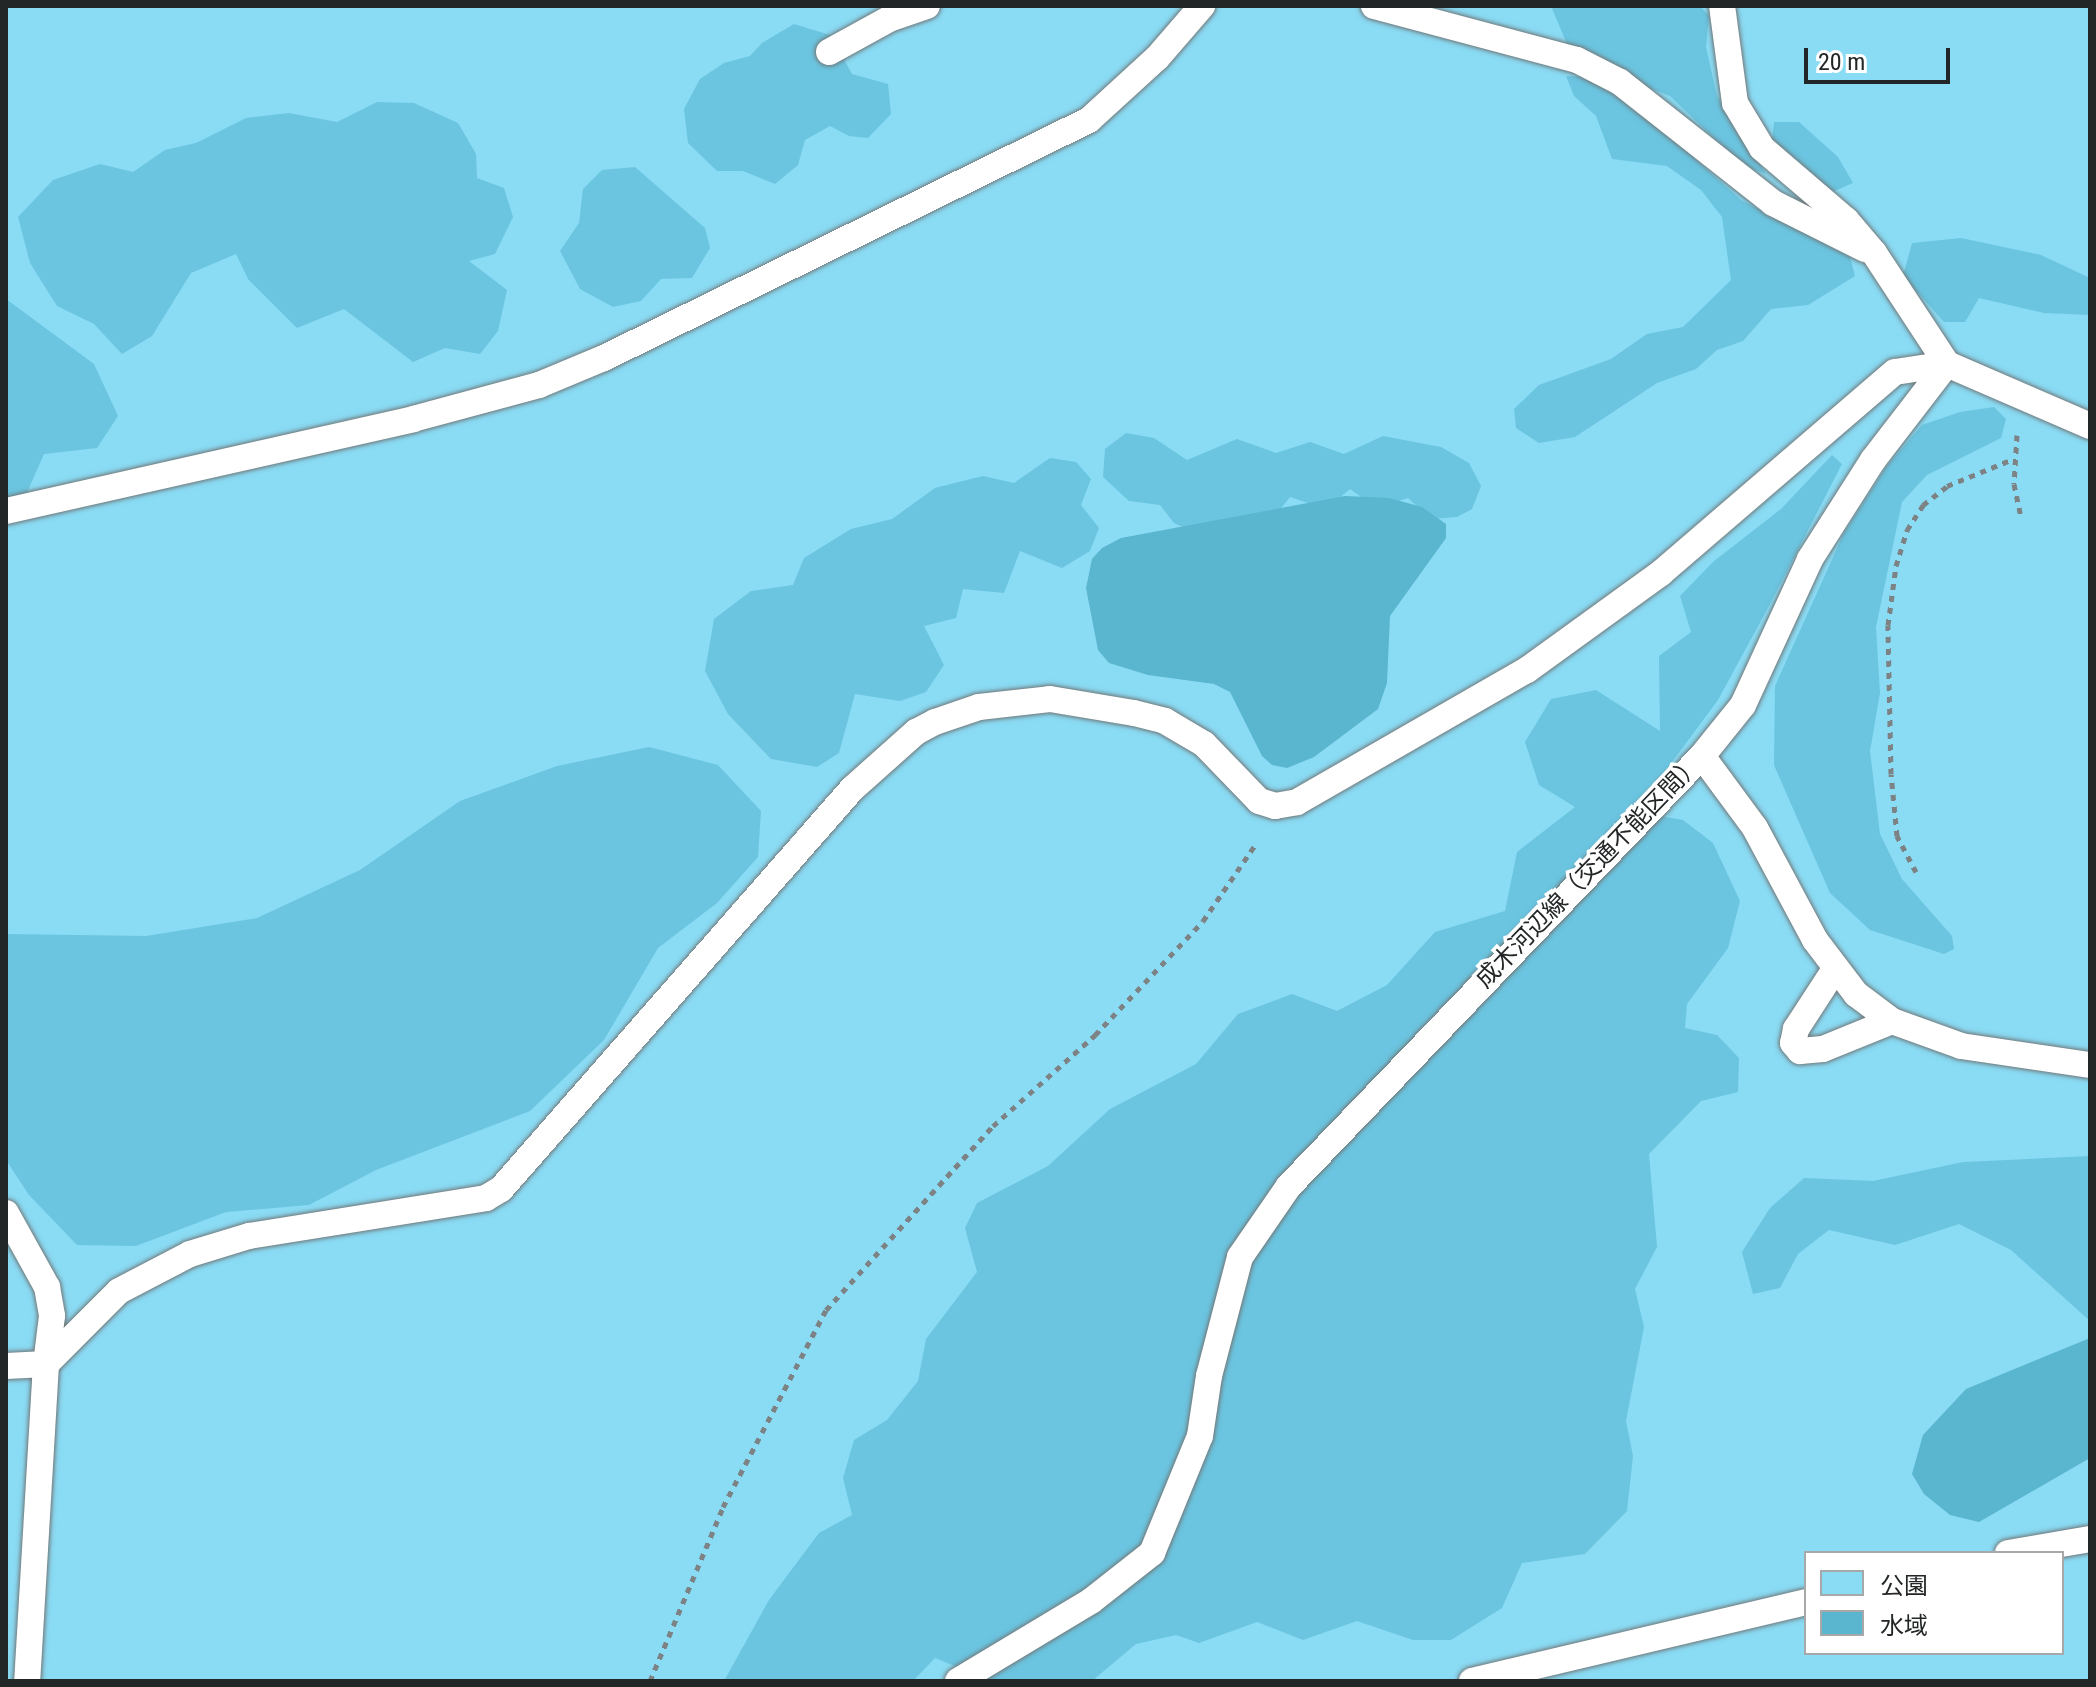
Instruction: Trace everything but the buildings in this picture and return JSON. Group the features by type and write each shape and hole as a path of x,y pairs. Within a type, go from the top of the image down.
{"lane":[{"path":"829,52 889,19 927,6"},
{"path":"6,511 413,419 539,385 604,358 1089,120 1157,58 1202,6"},
{"path":"1374,6 1577,60 1620,82 1773,203 1874,253"},
{"path":"1722,6 1735,103 1762,148 1846,220 1874,253 1947,364 2090,426"},
{"path":"6,1366 46,1364 119,1291 190,1254 249,1236 486,1198 501,1189 852,789 916,732 935,722 979,707 1050,699 1134,713 1165,721 1204,744 1259,801 1275,806 1297,802 1527,670 1671,565 1895,372 1947,364"},
{"name":"成木河辺線（交通不能区間）","path":"958,1681 1091,1601 1152,1553 1200,1436 1209,1376 1240,1257 1273,1210 1495,967 1702,756 1743,705 1810,559 1873,460 1947,364"},
{"path":"1702,756 1755,828 1835,969 1856,994 1892,1021 1961,1046 2090,1065"},
{"path":"1835,969 1796,1029 1793,1043 1800,1051 1823,1049 1892,1021"},
{"path":"6,1213 47,1287 52,1316 46,1364 27,1681"},
{"path":"2020,1551 2090,1539"},
{"path":"1472,1681 1804,1602"}],"path":[{"path":"2021,398 2013,459 2021,517"},
{"path":"1916,872 1897,836 1890,759 1888,625 1896,566 1907,530 1923,505 1947,486 2013,459"},
{"path":"650,1681 723,1507 826,1310 993,1126 1095,1035 1203,921 1254,845 1297,802"}],"green space":[{"path":"6,6 2090,6 2090,1681 6,1681"}],"shaded area":[{"path":"1551,6 1700,6 1709,16 1706,47 1717,96 1766,174 1742,165 1670,96 1631,81 1567,44"},
{"path":"794,24 830,35 852,74 888,84 891,114 868,138 849,136 830,126 805,140 798,165 775,184 743,171 717,171 688,143 684,109 700,79 724,63 750,56 762,43"},
{"path":"1566,76 1589,77 1645,114 1741,200 1850,257 1855,276 1808,305 1771,309 1743,341 1717,350 1696,369 1657,383 1575,437 1539,443 1516,428 1514,409 1539,385 1611,359 1647,334 1683,327 1731,280 1722,217 1701,190 1667,166 1612,159 1596,116 1574,96"},
{"path":"377,102 414,103 458,123 476,154 477,178 504,188 513,217 495,254 469,261 507,290 498,331 480,354 445,348 413,362 344,309 297,328 248,279 236,254 191,273 152,336 122,354 94,324 57,306 30,263 18,217 53,180 100,164 133,172 165,150 196,143 246,118 289,113 337,122"},
{"path":"1774,122 1799,122 1838,157 1853,183 1825,195 1772,143"},
{"path":"635,167 705,228 710,248 692,278 661,279 641,301 613,307 580,289 560,251 579,223 583,189 602,170"},
{"path":"1961,238 2041,255 2090,278 2090,315 2044,313 1979,298 1965,322 1944,322 1903,276 1912,243"},
{"path":"6,299 94,364 118,416 97,448 44,454 26,495 6,510"},
{"path":"1994,407 2006,419 2001,438 1927,475 1902,502 1876,627 1880,693 1870,751 1880,834 1902,879 1952,936 1954,949 1944,954 1870,930 1830,893 1774,765 1775,686 1844,533 1887,466 1922,425 1960,412"},
{"path":"1126,433 1154,438 1187,460 1237,439 1276,453 1310,442 1344,454 1383,436 1441,447 1469,463 1481,486 1472,509 1457,517 1431,519 1408,498 1377,508 1350,489 1326,509 1290,497 1275,516 1198,534 1174,523 1160,505 1129,501 1103,477 1105,449"},
{"path":"1832,455 1842,464 1769,606 1718,700 1652,789 1660,816 1683,820 1713,843 1740,901 1728,948 1687,1004 1685,1028 1717,1035 1739,1058 1738,1092 1701,1101 1649,1154 1657,1247 1635,1289 1644,1327 1626,1421 1633,1456 1627,1511 1585,1554 1522,1563 1502,1608 1451,1640 1413,1640 1357,1621 1303,1640 1257,1622 1199,1643 1176,1635 1136,1644 1092,1681 992,1681 935,1658 913,1681 724,1681 769,1600 819,1533 852,1515 843,1478 854,1440 887,1420 918,1381 926,1339 977,1272 965,1228 977,1203 1048,1166 1110,1109 1196,1064 1238,1014 1292,994 1337,1011 1387,985 1435,932 1505,911 1517,852 1575,807 1539,785 1525,742 1551,699 1596,690 1660,731 1659,656 1691,632 1680,596 1714,561 1781,509"},
{"path":"1050,458 1076,462 1091,479 1081,505 1099,528 1090,551 1062,568 1020,551 1004,593 963,589 956,618 924,626 944,665 926,692 900,701 855,694 839,753 817,767 771,759 728,714 705,671 714,619 751,591 793,585 804,558 851,529 892,519 935,488 983,476 1014,483"},
{"path":"649,747 718,765 761,811 758,857 717,903 658,948 604,1040 530,1111 376,1170 309,1205 226,1212 136,1246 77,1245 29,1195 6,1160 6,934 146,936 257,918 360,870 460,801 557,766"},
{"path":"2090,1156 2090,1321 2011,1250 1959,1224 1895,1245 1829,1230 1798,1254 1780,1288 1753,1294 1742,1252 1770,1208 1804,1178 1873,1181 1963,1162"}],"water":[{"path":"1345,496 1389,498 1422,507 1446,524 1446,538 1390,616 1387,683 1378,709 1314,757 1287,768 1272,765 1262,756 1230,692 1214,684 1148,675 1109,663 1098,650 1086,588 1092,559 1102,548 1121,538"},
{"path":"2090,1338 2090,1458 1979,1522 1950,1515 1924,1494 1912,1474 1923,1435 1966,1389"}]}
